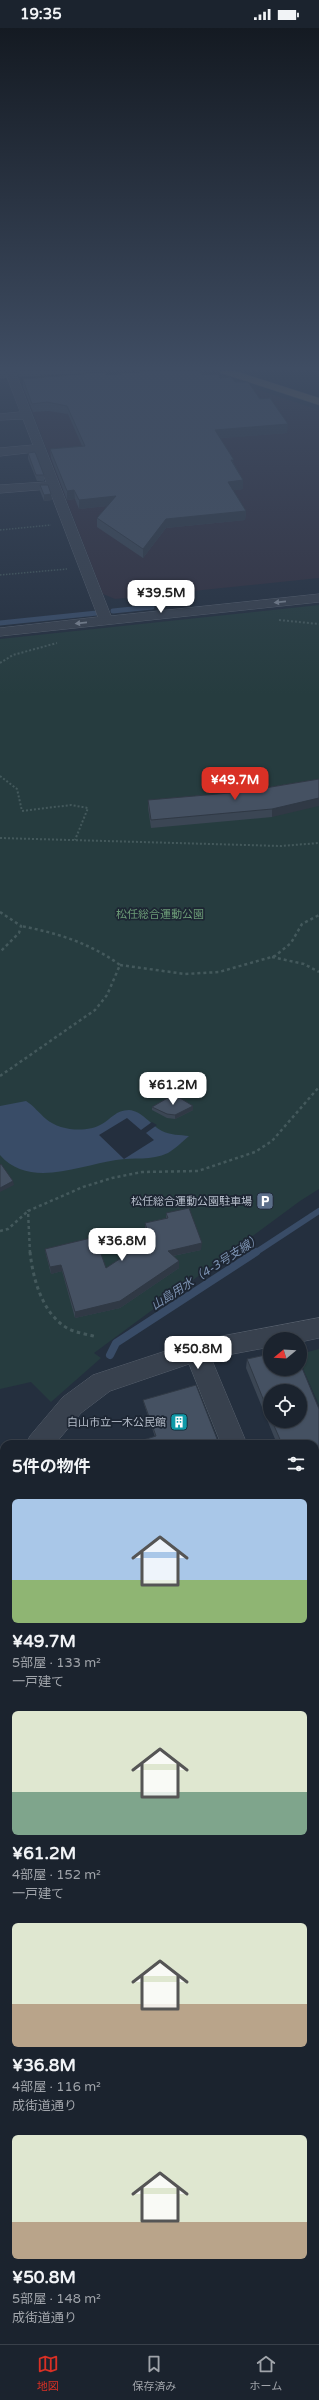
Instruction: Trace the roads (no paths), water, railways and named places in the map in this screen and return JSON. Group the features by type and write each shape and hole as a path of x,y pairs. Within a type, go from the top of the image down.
{"street":[{"path":"51,479 104,614"},
{"path":"0,489 53,484"},
{"path":"0,618 104,614 317,592"},
{"path":"0,632 104,614"},
{"path":"42,1440 72,1405 102,1383 196,1351 319,1328"},
{"path":"196,1351 232,1440"}],"water":[{"path":"26,1101 46,1119 66,1128 81,1130 96,1127 117,1113 124,1110 129,1110 138,1113 165,1132 189,1136 168,1153 155,1157 116,1160 56,1172 40,1173 25,1171 12,1165 0,1155 0,1106"}],"waterway":[{"path":"113,611 152,607"},
{"path":"0,623 97,613"},
{"name":"山島用水（4-3号支線）","path":"255,1253 319,1211"},
{"name":"山島用水（4-3号支線）","path":"110,1355 116,1343 256,1252"}],"place":[{"name":"松任総合運動公園駐車場","path":"265,1201"},
{"name":"白山市立一木公民館","path":"179,1422"}],"park label":[{"name":"松任総合運動公園","path":"160,914"}]}
